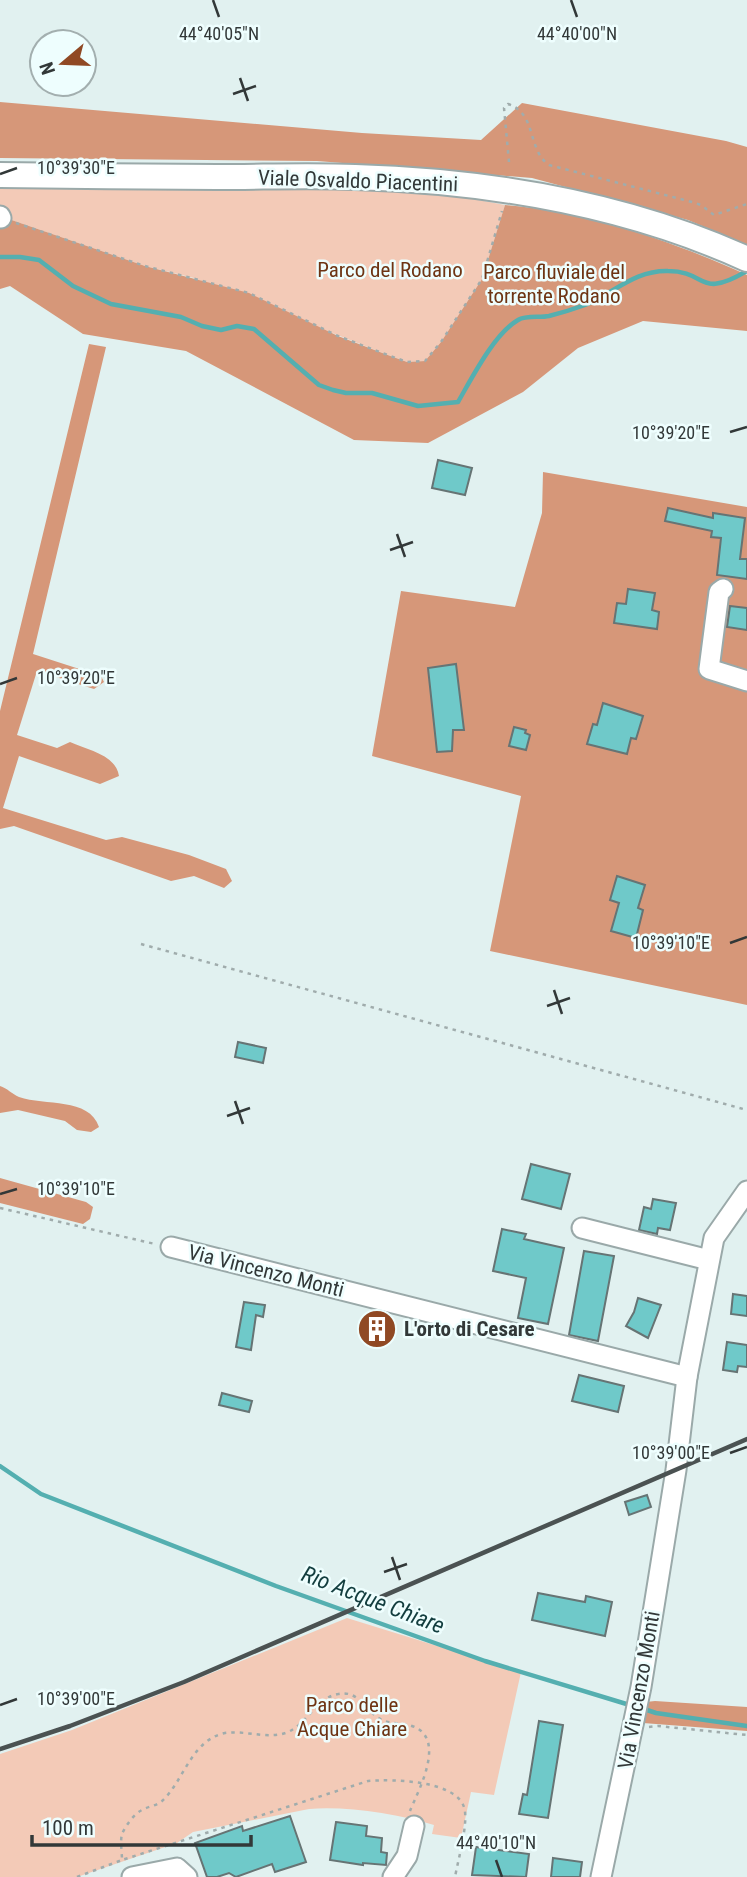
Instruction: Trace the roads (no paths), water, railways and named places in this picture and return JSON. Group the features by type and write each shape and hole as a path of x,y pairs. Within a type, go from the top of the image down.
{"main road":[{"name":"Viale Osvaldo Piacentini","path":"0,175 356,177 463,186 535,196 608,211 680,232 742,257"}],"street":[{"path":"723,589 719,592 709,669 747,681"},
{"name":"Via Vincenzo Monti","path":"601,1877 641,1687 676,1470 687,1377 709,1260 714,1238 747,1191"},
{"path":"582,1228 709,1260"},
{"name":"Via Vincenzo Monti","path":"172,1247 687,1377"},
{"path":"393,1877 407,1856 410,1822"},
{"path":"127,1868 177,1868 187,1877"}],"waterway":[{"path":"0,257 39,260 73,286 111,304 181,317 221,330 237,326 254,329 319,385 346,393 372,393 418,406 458,402 500,335 521,318 549,316 581,306 645,274 681,272 711,284 720,283 747,271"},
{"name":"Rio Acque Chiare","path":"0,1466 41,1494 276,1586 485,1661 633,1706"},
{"name":"Rio Acque Chiare","path":"641,1708 656,1713 747,1726"}],"railway":[{"path":"0,1749 70,1726 184,1682 747,1439"}],"place":[{"name":"L'orto di Cesare","path":"377,1329"}],"park label":[{"name":"Parco del Rodano","path":"390,270"},
{"name":"Parco fluviale del torrente Rodano","path":"554,284"},
{"name":"Parco delle Acque Chiare","path":"352,1717"}]}
